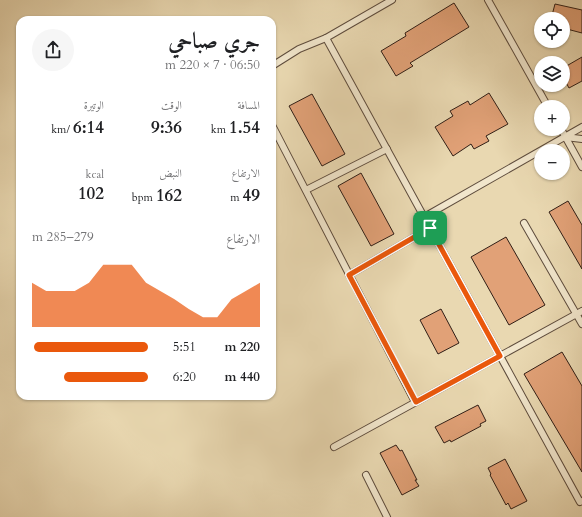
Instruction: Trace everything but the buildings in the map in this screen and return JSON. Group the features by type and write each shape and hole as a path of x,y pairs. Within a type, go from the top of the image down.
{"lane":[{"path":"276,63 299,49 326,38 392,0"},
{"path":"488,0 544,100"},
{"path":"326,38 580,502 582,501"},
{"path":"424,218 582,127"},
{"path":"276,133 416,402"},
{"path":"565,137 582,139"},
{"path":"565,137 582,167"},
{"path":"306,190 386,149"},
{"path":"524,223 582,324"},
{"path":"349,275 430,228"},
{"path":"334,447 582,311"},
{"path":"366,476 387,517"}],"route":[{"path":"430,228 500,356 416,402 349,275 430,228"}]}
